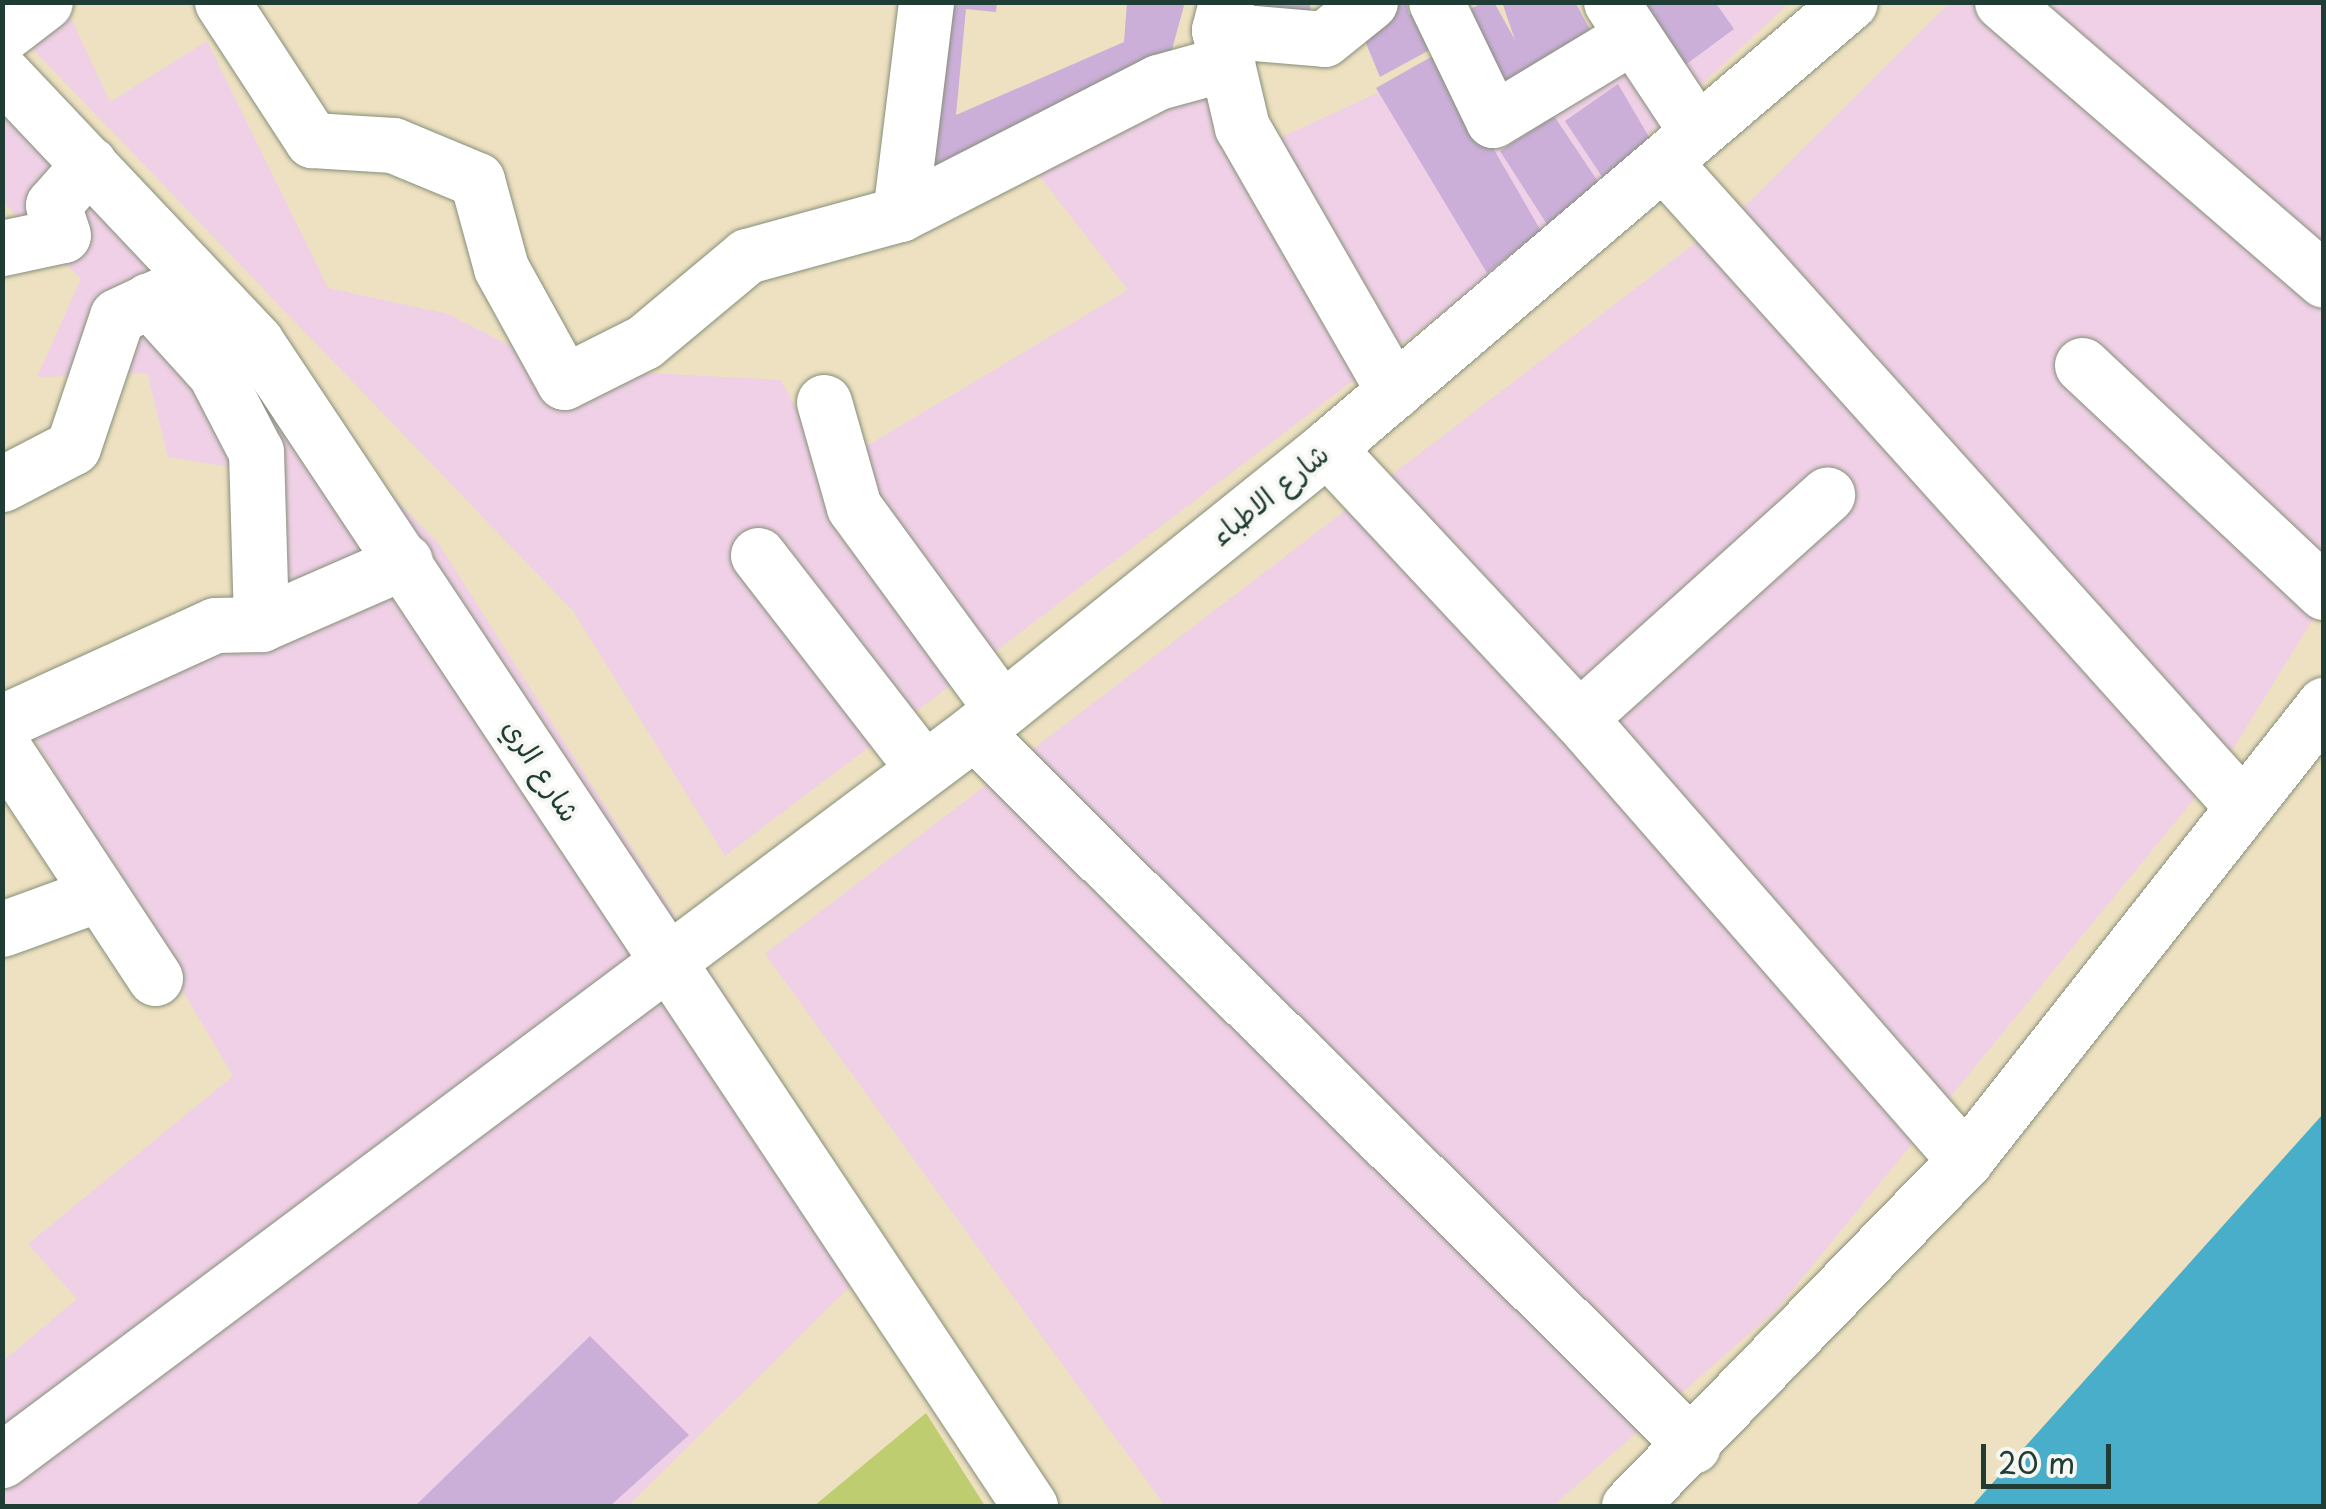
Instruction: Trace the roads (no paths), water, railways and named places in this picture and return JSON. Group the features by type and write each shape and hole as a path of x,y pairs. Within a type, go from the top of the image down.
{"street":[{"path":"2,34 45,2"},
{"path":"222,2 312,140 393,145 477,180 502,268 564,382 644,342 747,256 900,214 1158,82 1224,32 1324,40 1370,2"},
{"path":"900,214 926,2"},
{"path":"1436,2 1493,120 1621,19 1680,147 2243,807"},
{"name":"شارع الاطباء","path":"2,1460 988,720 1326,448 1850,2"},
{"path":"2002,2 2324,280"},
{"path":"1224,32 1259,160 1394,390"},
{"name":"شارع الري","path":"2,73 89,164 173,289 256,342 1030,1506"},
{"path":"2,248 64,235 54,205 89,164"},
{"path":"2,484 72,448 118,316 173,289 256,452 261,624"},
{"path":"2082,365 2324,592"},
{"path":"824,402 854,507 988,720 1693,1446"},
{"path":"1326,448 1578,718 1964,1160"},
{"path":"1578,718 1827,495"},
{"path":"758,555 922,768"},
{"path":"2,722 215,625 261,624 405,561"},
{"path":"1628,1506 1693,1446 1964,1160 2324,705"},
{"path":"2,746 18,804 98,894 155,978"},
{"path":"2,929 98,894"}],"water":[{"path":"2323,1114 2323,1506 1972,1506"}]}
